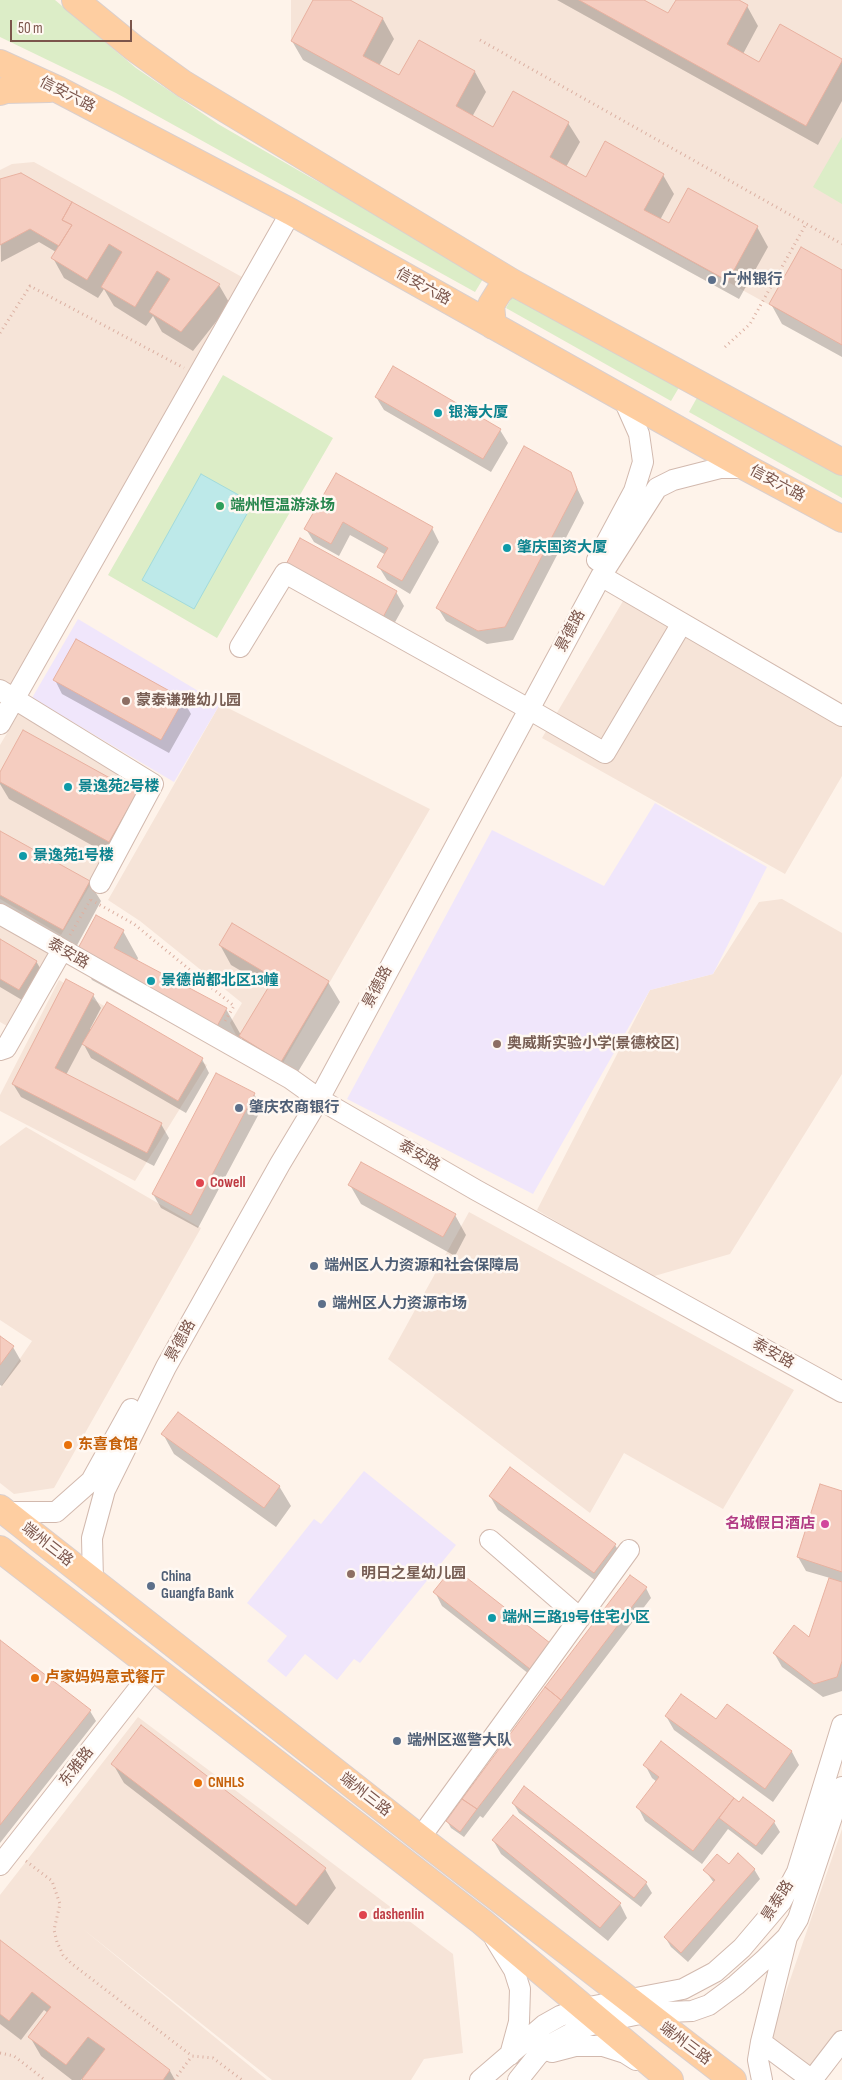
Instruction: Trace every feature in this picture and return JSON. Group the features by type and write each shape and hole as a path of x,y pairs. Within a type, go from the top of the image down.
{"main road":[{"path":"75,0 134,48 184,84 510,281 842,462"},
{"path":"93,0 134,48"},
{"name":"信安六路","path":"0,63 57,89 290,212 747,468 842,519"},
{"path":"0,92 6,90 57,89"},
{"path":"493,326 491,304 498,292 510,281"},
{"name":"端州三路","path":"2,1510 636,2006 721,2077"},
{"name":"端州三路","path":"0,1549 482,1922 669,2080"},
{"path":"345,1816 363,1794"}],"street":[{"path":"0,724 6,695 198,376 290,212"},
{"name":"景德路","path":"2,1510 56,1512 92,1481 314,1095 524,706 634,491 643,462 639,434 623,398"},
{"name":"景德路","path":"524,706 601,576 657,488 673,480 720,468 747,468"},
{"path":"240,648 285,573 524,706 605,754 682,622"},
{"path":"601,576 842,716"},
{"path":"6,695 153,784 95,891"},
{"name":"泰安路","path":"0,914 216,1037 476,1190 842,1392"},
{"path":"0,1050 6,1048 62,950"},
{"name":"景德路","path":"93,1581 92,1538 105,1490 166,1367 280,1164 314,1095"},
{"path":"490,1540 580,1618"},
{"path":"420,1838 629,1550"},
{"name":"东雅路","path":"6,1857 154,1669"},
{"name":"景泰路","path":"636,2006 683,1989 715,1972 742,1948 781,1902 797,1872 842,1725"},
{"path":"480,2080 544,2024 560,2016 593,2015 636,2006 692,2011 709,2005 736,1985 787,1937 798,1919 842,1787"},
{"path":"482,1922 505,1954 514,1970 520,1989 519,2022 511,2054 495,2080"},
{"path":"762,2080 758,2060 761,2042 787,1937"},
{"path":"518,2080 538,2055 553,2043 579,2029 593,2015"},
{"path":"761,2042 812,2080 842,2041"},
{"path":"538,2055 575,2046 603,2046 625,2053 669,2080"},
{"path":"528,2080 538,2055"}],"path":[{"path":"480,40 842,244"},
{"path":"725,348 750,324 806,224"},
{"path":"0,333 30,286 198,376"},
{"path":"62,950 95,891 234,1006 216,1037"},
{"path":"6,1857 52,1881 60,1904 54,1930 63,1954 72,1964 192,2056 213,2058 242,2080"},
{"path":"0,2052 14,2056 45,2080"},
{"path":"174,2080 192,2056"}],"shaded area":[{"path":"291,0 842,0 842,345 291,41"},
{"path":"34,162 251,282 0,724 0,170 12,164"},
{"path":"626,596 842,722 842,776 785,874 542,738"},
{"name":"蒙泰谦雅幼儿园","path":"78,619 220,704 174,782 32,698"},
{"path":"220,704 430,809 283,1063 236,1035 230,1023 242,1003 140,921 108,900"},
{"path":"20,711 148,786 61,935 0,899 0,745"},
{"name":"奥威斯实验小学(景德校区)","path":"655,803 767,867 713,974 650,990 533,1194 347,1099 492,830 604,886"},
{"path":"782,899 842,933 842,1074 730,1254 651,1277 537,1210 650,990 713,974 759,902"},
{"path":"0,914 62,950 7,1026 0,1022"},
{"path":"59,980 207,1065 135,1181 0,1111 0,1095"},
{"path":"26,1127 201,1228 54,1488 14,1494 0,1483 0,1388 32,1341 0,1320 0,1146"},
{"path":"469,1212 794,1390 723,1509 624,1453 590,1513 388,1359"},
{"name":"明日之星幼儿园","path":"364,1471 456,1545 360,1663 354,1659 337,1680 305,1654 286,1677 267,1661 287,1636 247,1603 314,1519 321,1524"},
{"path":"138,1717 453,1954 463,2053 424,2059 411,2080 272,2080 83,1929 267,2080 0,2080 0,1895"},
{"path":"842,1829 842,2032 812,2073 770,2038"}],"green space":[{"path":"0,0 55,0 136,68 218,124 486,274 475,292 116,93 0,37"},
{"path":"842,137 842,204 813,187"},
{"path":"516,290 681,384 671,401 506,308"},
{"name":"端州恒温游泳场","path":"223,375 333,438 217,638 108,575"},
{"path":"699,394 842,475 842,498 689,412"}],"water":[{"path":"201,474 253,503 194,609 142,580"}],"building":[{"path":"313,0 350,0 383,18 363,56 399,75 419,40 475,71 456,106 493,127 513,91 569,122 550,157 586,177 605,141 664,174 644,210 669,223 688,188 758,226 728,281 291,41"},
{"path":"579,0 644,0 668,13 676,0 739,0 748,5 727,44 759,62 780,24 842,59 842,61 806,126"},
{"path":"21,173 72,202 62,220 72,225 59,246 30,229 0,245 0,179"},
{"path":"72,202 220,284 181,332 149,312 170,279 157,271 135,307 101,287 122,252 109,244 87,280 51,258 72,225 62,220"},
{"path":"801,247 842,270 842,345 769,304"},
{"name":"银海大厦","path":"393,366 501,429 483,459 375,397"},
{"name":"肇庆国资大厦","path":"524,446 571,472 577,489 505,627 478,631 436,608"},
{"path":"336,473 433,527 402,581 377,567 388,548 343,522 331,544 304,529"},
{"path":"300,538 397,591 381,621 284,568"},
{"path":"76,639 184,699 161,740 53,680"},
{"name":"景逸苑2号楼","path":"23,730 137,793 109,842 0,782 0,772"},
{"name":"景逸苑1号楼","path":"0,831 90,881 63,930 0,895"},
{"name":"景德尚都北区13幢","path":"96,915 124,930 114,948 227,1008 215,1030 75,954"},
{"path":"232,923 329,981 281,1062 239,1036 274,978 219,945"},
{"path":"0,939 37,961 19,990 0,979"},
{"path":"66,979 94,994 55,1068 162,1123 147,1153 12,1084"},
{"path":"107,1002 203,1058 178,1101 82,1044"},
{"path":"216,1073 255,1093 191,1215 152,1194"},
{"path":"361,1162 456,1214 443,1237 348,1185"},
{"path":"0,1336 14,1346 0,1365"},
{"path":"178,1412 280,1486 264,1508 161,1434"},
{"path":"510,1467 616,1544 594,1573 489,1496"},
{"name":"名城假日酒店","path":"820,1484 842,1491 842,1572 797,1557"},
{"name":"端州三路19号住宅小区","path":"453,1567 550,1643 530,1669 433,1592"},
{"path":"630,1575 647,1587 561,1700 545,1687"},
{"path":"829,1578 842,1582 842,1661 837,1677 814,1684 773,1653 794,1625 809,1637"},
{"path":"0,1640 91,1710 0,1825"},
{"path":"545,1687 561,1700 477,1809 462,1799"},
{"path":"681,1694 716,1719 727,1704 792,1751 765,1789 665,1716"},
{"path":"141,1725 326,1868 296,1906 111,1764"},
{"path":"661,1741 734,1798 693,1851 636,1807 659,1777 643,1765"},
{"path":"524,1786 647,1882 634,1898 512,1803"},
{"path":"743,1797 775,1821 756,1846 719,1818 734,1798 739,1802"},
{"path":"462,1799 477,1809 460,1832 446,1821"},
{"path":"513,1815 621,1903 600,1928 492,1840"},
{"path":"738,1853 755,1869 681,1953 664,1937 715,1880 703,1870 717,1854 729,1864"},
{"path":"0,1940 170,2070 163,2080 83,2080 105,2049 88,2037 66,2065 28,2037 51,2007 32,1992 9,2021 0,2014"}],"place":[{"name":"广州银行","path":"712,280"},
{"name":"银海大厦","path":"438,413"},
{"name":"端州恒温游泳场","path":"220,506"},
{"name":"肇庆国资大厦","path":"507,548"},
{"name":"蒙泰谦雅幼儿园","path":"126,701"},
{"name":"景逸苑2号楼","path":"68,787"},
{"name":"景逸苑1号楼","path":"23,856"},
{"name":"景德尚都北区13幢","path":"151,981"},
{"name":"奥威斯实验小学(景德校区)","path":"497,1044"},
{"name":"肇庆农商银行","path":"239,1108"},
{"name":"Cowell","path":"200,1183"},
{"name":"端州区人力资源和社会保障局","path":"314,1266"},
{"name":"端州区人力资源市场","path":"322,1304"},
{"name":"东喜食馆","path":"68,1445"},
{"name":"名城假日酒店","path":"825,1524"},
{"name":"明日之星幼儿园","path":"351,1574"},
{"name":"China Guangfa Bank","path":"151,1586"},
{"name":"端州三路19号住宅小区","path":"492,1618"},
{"name":"卢家妈妈意式餐厅","path":"35,1678"},
{"name":"端州区巡警大队","path":"397,1741"},
{"name":"CNHLS","path":"198,1783"},
{"name":"dashenlin","path":"363,1915"}]}
